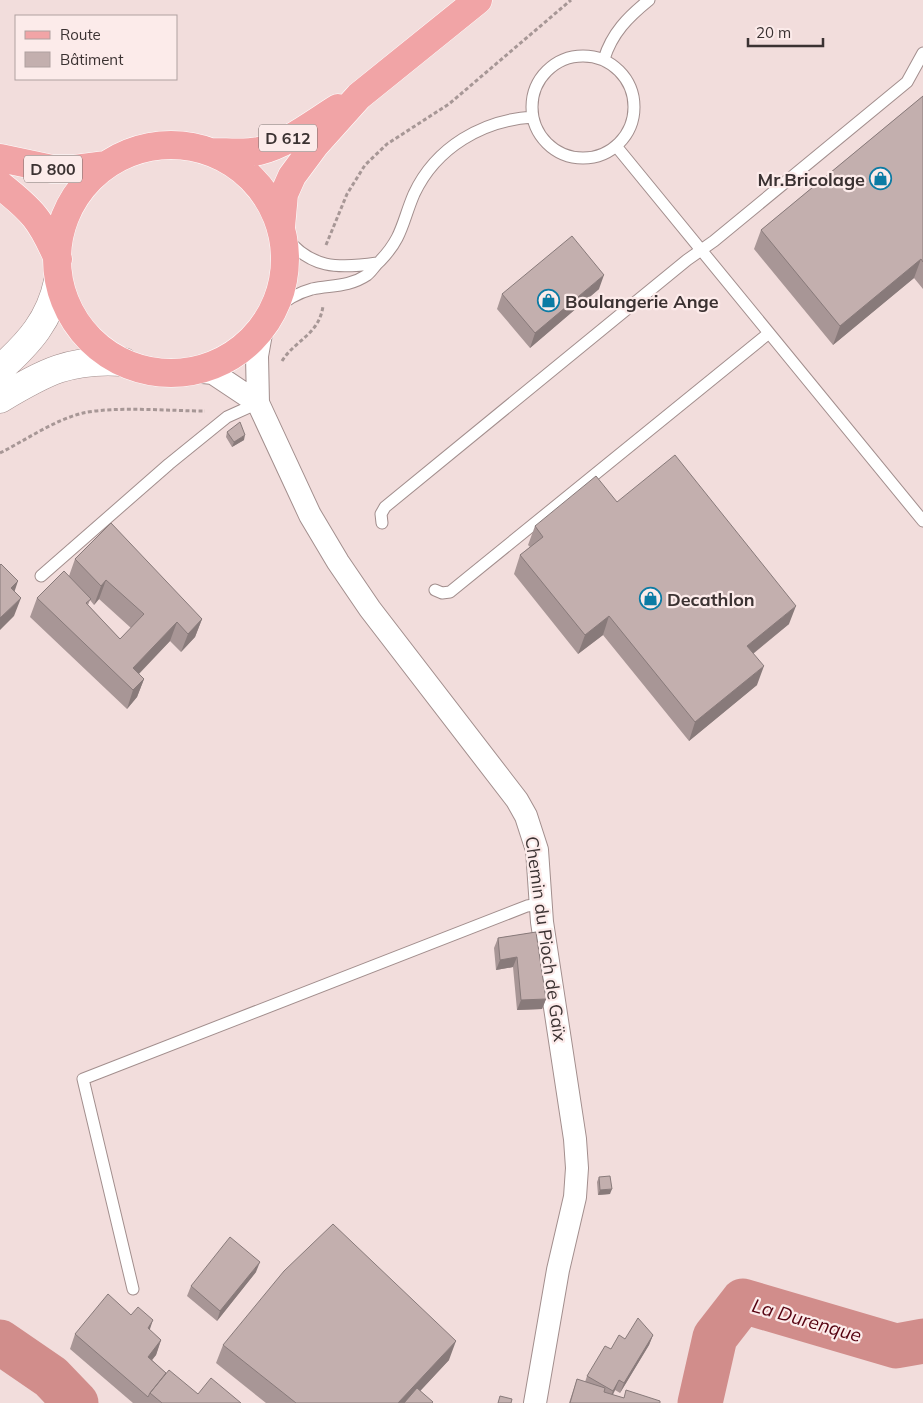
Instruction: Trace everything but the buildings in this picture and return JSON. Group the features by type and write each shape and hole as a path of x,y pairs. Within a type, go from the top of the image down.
{"main road":[{"name":"D 612","path":"209,152 244,153 276,145 359,96 478,0"},
{"name":"D 612","path":"282,231 284,194 292,176 304,159 359,96"},
{"path":"0,369 24,347 44,323 55,298 59,234 69,206 83,184 106,165 123,156 158,147 190,147 209,152 234,165 255,181 271,203 282,231 284,274 267,319 235,353 219,362 192,371 162,373 124,362 105,352 83,331 65,302 58,270"},
{"name":"D 800","path":"0,158 52,169 75,169 106,165"},
{"name":"D 800","path":"0,184 35,215 45,229 58,270"},
{"path":"0,399 35,379 64,366 95,360 124,362"}],"street":[{"name":"Chemin du Pioch de Gaïx","path":"267,319 258,342 258,403 310,514 338,562 370,609 517,800 526,816 537,850 540,904 575,1139 577,1168 575,1197 558,1270 535,1403"},
{"name":"Chemin du Pioch de Gaïx","path":"192,371 213,373 258,403"}],"lane":[{"path":"604,59 609,42 629,16 649,0"},
{"path":"382,523 381,514 385,507 907,82 923,54"},
{"path":"586,55 604,59 617,68 628,82 634,98 634,116 627,133 616,146 601,155 584,158 566,155 551,147 540,134 533,118 532,102 536,86 544,73 556,63 571,57 586,55"},
{"path":"267,319 284,301 306,291 336,288 368,274 391,249 402,232 414,195 423,178 437,161 470,133 509,119 533,118"},
{"path":"616,146 923,520"},
{"path":"282,231 297,251 324,264 355,267 377,263"},
{"path":"435,590 442,593 450,592 769,333"},
{"path":"41,576 169,464 227,417 258,403"},
{"path":"133,1289 83,1080 527,906 540,904"}],"path":[{"path":"324,250 346,194 365,165 387,144 449,104 571,0"},
{"path":"281,367 282,360 311,332 321,318 323,304"},
{"path":"0,453 62,421 83,413 210,410"}],"waterway":[{"name":"La Durenque","path":"700,1403 715,1337 743,1301 896,1346 923,1341"},
{"name":"La Durenque","path":"0,1342 51,1377 76,1403"}],"place":[{"name":"Mr.Bricolage","path":"881,179"},
{"name":"Boulangerie Ange","path":"549,301"},
{"name":"Decathlon","path":"651,599"}]}
